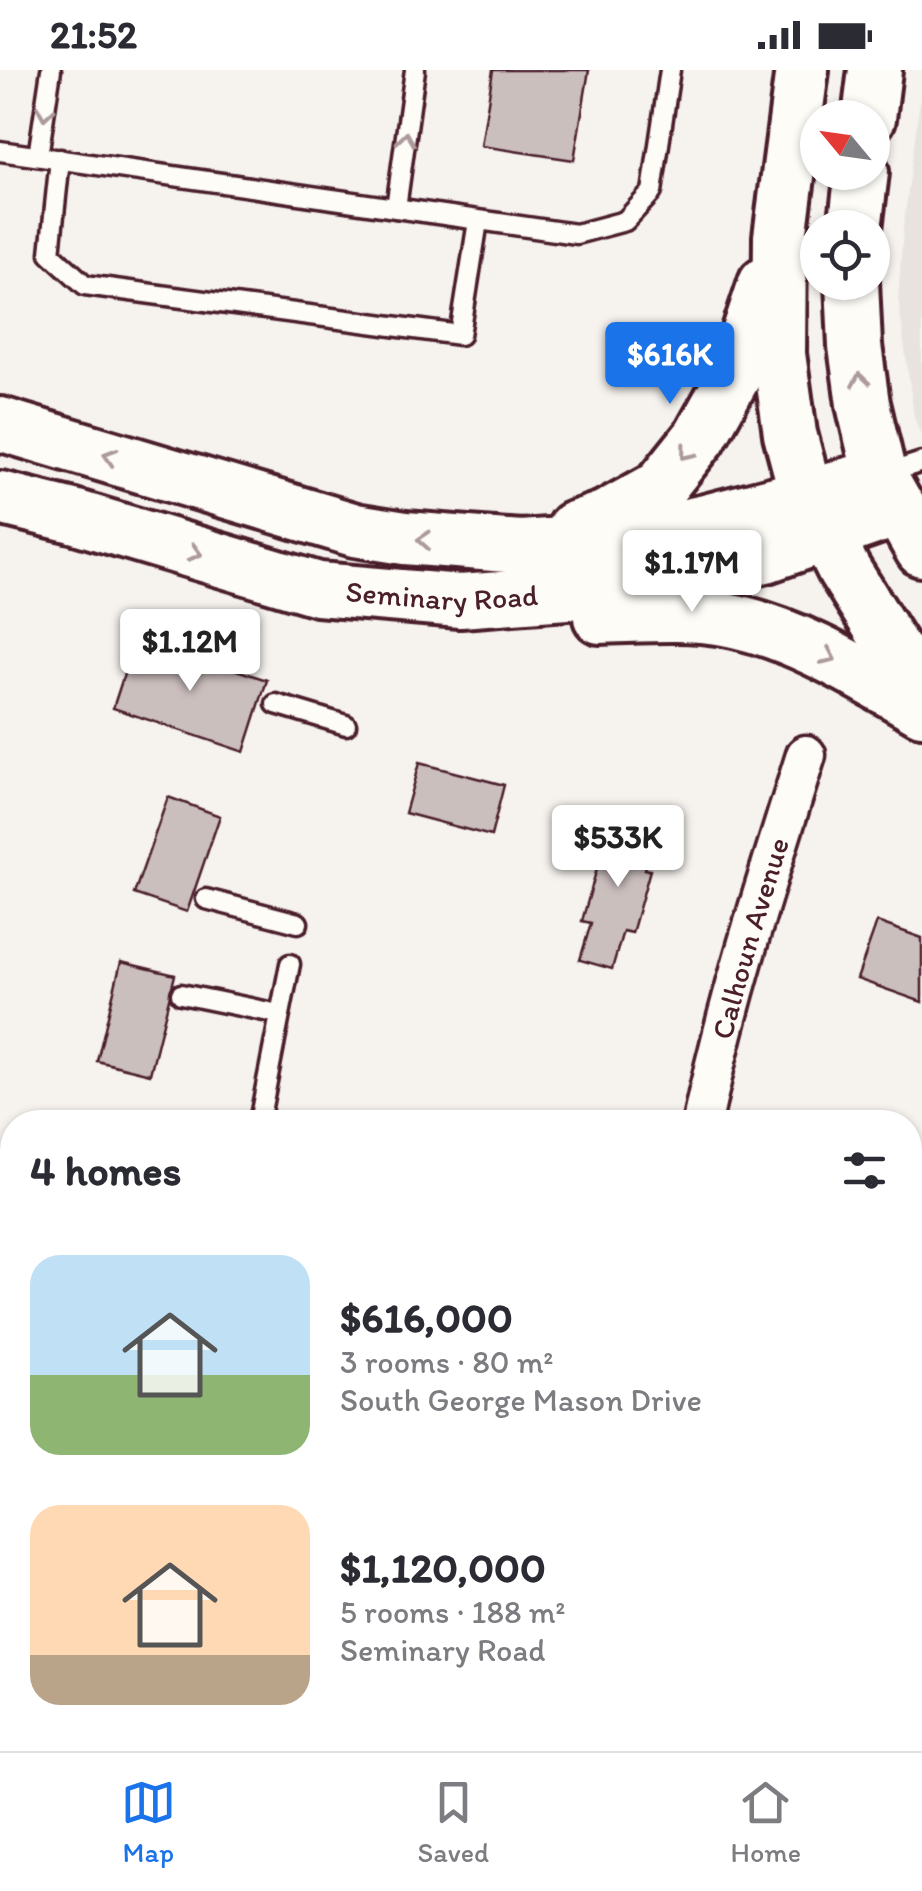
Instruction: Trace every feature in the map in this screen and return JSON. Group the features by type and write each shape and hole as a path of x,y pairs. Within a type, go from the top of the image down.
{"main road":[{"path":"802,70 780,237 779,354 790,434 816,514 872,618 922,695"},
{"path":"871,100 875,70"},
{"path":"521,547 606,516 660,486 700,436 734,376 780,237"},
{"path":"853,300 854,346 864,404 906,499"},
{"name":"Seminary Road","path":"0,424 354,530 405,538 521,547 617,540 706,521 816,514 906,499"},
{"name":"Seminary Road","path":"0,498 318,589 460,601 621,589 766,556 816,514"},
{"path":"460,601 597,616 695,615 727,620 782,635 852,668 922,709"}],"street":[{"name":"Calhoun Avenue","path":"704,1110 806,755"}],"lane":[{"path":"38,156 52,70"},
{"path":"396,208 416,70"},
{"path":"0,151 576,234 625,221 652,192 670,70"},
{"path":"60,159 50,253 85,285 460,335 478,221"},
{"path":"276,704 346,725"},
{"path":"206,899 298,923"},
{"path":"261,1110 290,964"},
{"path":"181,994 279,1014"}],"shaded area":[{"path":"922,84 922,438 914,417 898,298"}],"building":[{"path":"493,70 589,70 574,160 481,146"},
{"path":"136,637 267,680 244,752 113,708"},
{"path":"419,763 504,785 491,836 405,813"},
{"path":"168,797 220,816 187,912 134,894"},
{"path":"620,814 658,825 632,933 623,931 612,969 580,960 591,923 582,921 601,854 608,856"},
{"path":"877,922 922,938 922,1002 857,979"},
{"path":"121,962 175,975 150,1074 97,1061"}]}
